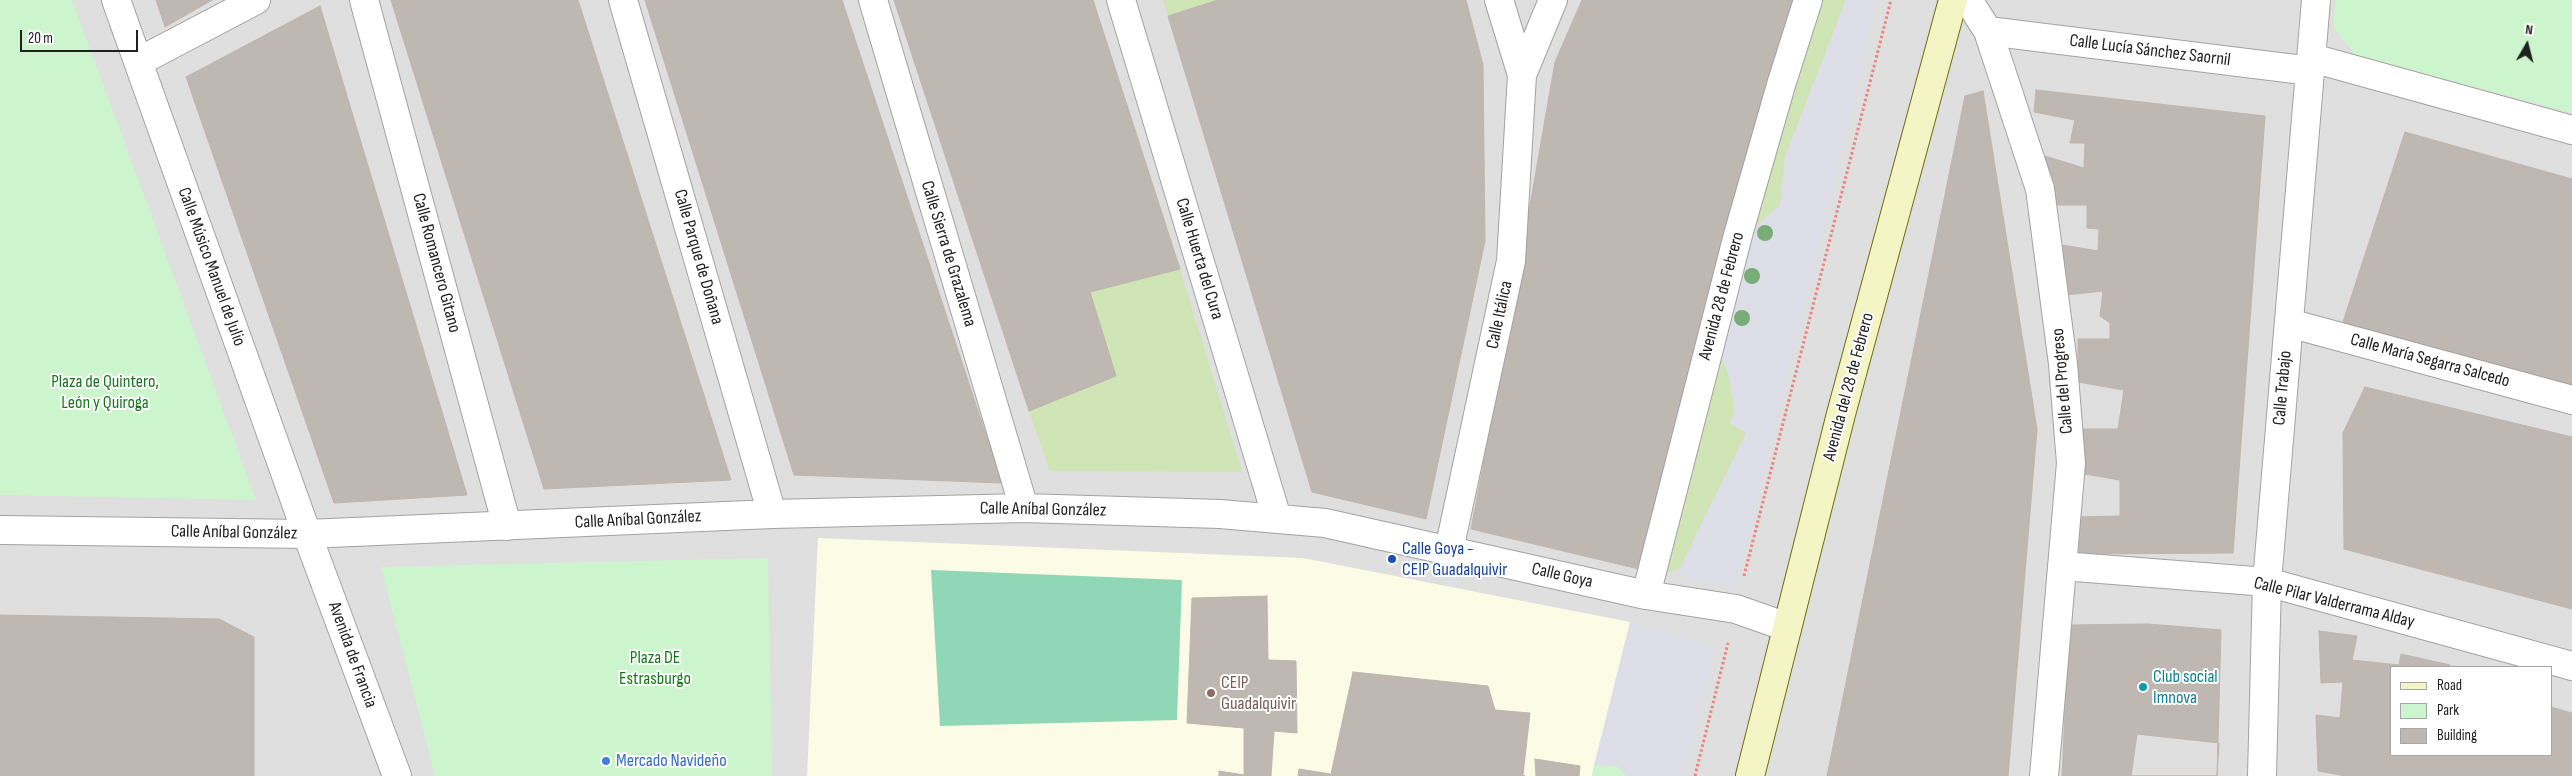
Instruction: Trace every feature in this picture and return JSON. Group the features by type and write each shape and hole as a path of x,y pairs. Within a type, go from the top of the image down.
{"main road":[{"name":"Avenida del 28 de Febrero","path":"1750,776 1841,414 1953,0"}],"street":[{"name":"Calle Músico Manuel de Julio","path":"116,0 306,534"},
{"path":"138,62 256,0"},
{"name":"Calle Romancero Gitano","path":"364,0 507,526"},
{"name":"Calle Parque de Doñana","path":"623,0 772,514"},
{"name":"Calle Sierra de Grazalema","path":"873,0 1024,508"},
{"name":"Calle Huerta del Cura","path":"1121,0 1277,518"},
{"path":"1500,0 1522,76"},
{"path":"1522,76 1553,0"},
{"name":"Avenida 28 de Febrero","path":"1646,595 1738,235 1781,85 1808,0"},
{"name":"Calle del Progreso","path":"1968,0 1988,31 2041,198 2063,364 2070,463 2044,776"},
{"name":"Calle Trabajo","path":"2262,776 2267,582 2316,0"},
{"name":"Calle Lucía Sánchez Saornil","path":"1988,31 2311,65 2572,130"},
{"name":"Calle Itálica","path":"1449,550 1511,261 1522,76"},
{"name":"Calle María Segarra Salcedo","path":"2289,323 2572,400"},
{"name":"Calle Aníbal González","path":"0,530 306,534 772,514 1024,508 1277,518"},
{"name":"Calle Goya","path":"1277,518 1325,523 1646,595 1736,609 1786,627"},
{"name":"Avenida de Francia","path":"306,534 397,776"},
{"name":"Calle Pilar Valderrama Alday","path":"2062,566 2267,582 2572,666"}],"path":[{"path":"1695,776 1891,0"}],"shaded area":[{"path":"0,0 2572,0 2572,776 0,776"},
{"path":"1846,0 1875,0 1853,104 1735,587 1670,573 1680,568 1746,433 1730,423 1735,411 1729,377 1718,346 1748,233 1780,205 1785,157"},
{"name":"CEIP Guadalquivir","path":"818,538 1303,558 1630,622 1592,776 807,776"},
{"path":"1630,622 1715,647 1684,776 1627,776 1617,766 1594,765"}],"green space":[{"name":"Plaza de Quintero, León y Quiroga","path":"0,0 72,0 256,500 0,495"},
{"path":"1163,0 1218,0 1168,16"},
{"path":"1817,0 1846,0 1785,157 1780,206 1748,233"},
{"path":"2336,0 2572,0 2572,113 2355,55 2333,26"},
{"path":"1180,269 1242,472 1050,471 1029,411 1116,376 1090,292"},
{"path":"1718,346 1729,377 1735,411 1730,423 1747,433 1680,568 1670,573 1662,560"},
{"name":"Plaza DE Estrasburgo","path":"768,558 772,776 435,776 381,567"},
{"path":"931,570 1182,580 1177,720 940,726"},
{"path":"1594,765 1617,766 1627,776 1592,776"}],"building":[{"path":"156,0 212,0 165,27"},
{"path":"391,0 578,0 731,480 544,489"},
{"path":"645,0 842,0 1002,483 794,475"},
{"path":"894,0 1093,0 1180,269 1090,292 1116,376 1029,411"},
{"path":"1218,0 1466,0 1483,65 1485,241 1426,519 1312,492 1168,16"},
{"path":"1582,0 1800,0 1639,569 1471,529 1502,367 1555,62"},
{"path":"320,6 467,495 334,503 186,77"},
{"path":"2036,90 2265,116 2233,553 2079,554 2079,517 2120,516 2120,480 2085,474 2080,429 2118,429 2124,390 2078,382 2078,339 2110,339 2110,323 2100,316 2103,291 2066,295 2063,245 2098,251 2099,229 2087,228 2087,205 2056,205 2045,156 2084,168 2085,143 2070,143 2075,120 2034,112"},
{"path":"1983,91 2037,429 2008,776 1827,776 1965,96"},
{"path":"2405,132 2572,179 2572,392 2342,325"},
{"path":"2365,387 2572,437 2572,609 2344,549 2343,433"},
{"path":"1267,596 1268,660 1296,661 1297,733 1274,731 1271,776 1219,776 1219,771 1244,775 1244,728 1187,723 1192,598"},
{"path":"0,615 219,619 254,637 254,776 0,776"},
{"name":"Club social Imnova","path":"2148,624 2221,630 2217,776 2062,776 2069,625"},
{"path":"2319,631 2357,636 2352,660 2399,665 2401,654 2450,665 2390,666 2390,756 2552,756 2552,707 2572,713 2572,776 2346,776 2318,771 2316,715 2340,718 2343,682 2321,683"},
{"path":"1353,672 1488,686 1495,710 1530,713 1523,775 1525,776 1298,776 1299,769 1331,774"},
{"path":"2137,734 2219,743 2217,776 2131,776"},
{"path":"1535,759 1580,766 1579,776 1536,776"}],"place":[{"name":"Calle Goya - CEIP Guadalquivir","path":"1392,559"},
{"name":"Club social Imnova","path":"2143,687"},
{"name":"CEIP Guadalquivir","path":"1211,693"},
{"name":"Mercado Navideño","path":"606,761"}]}
